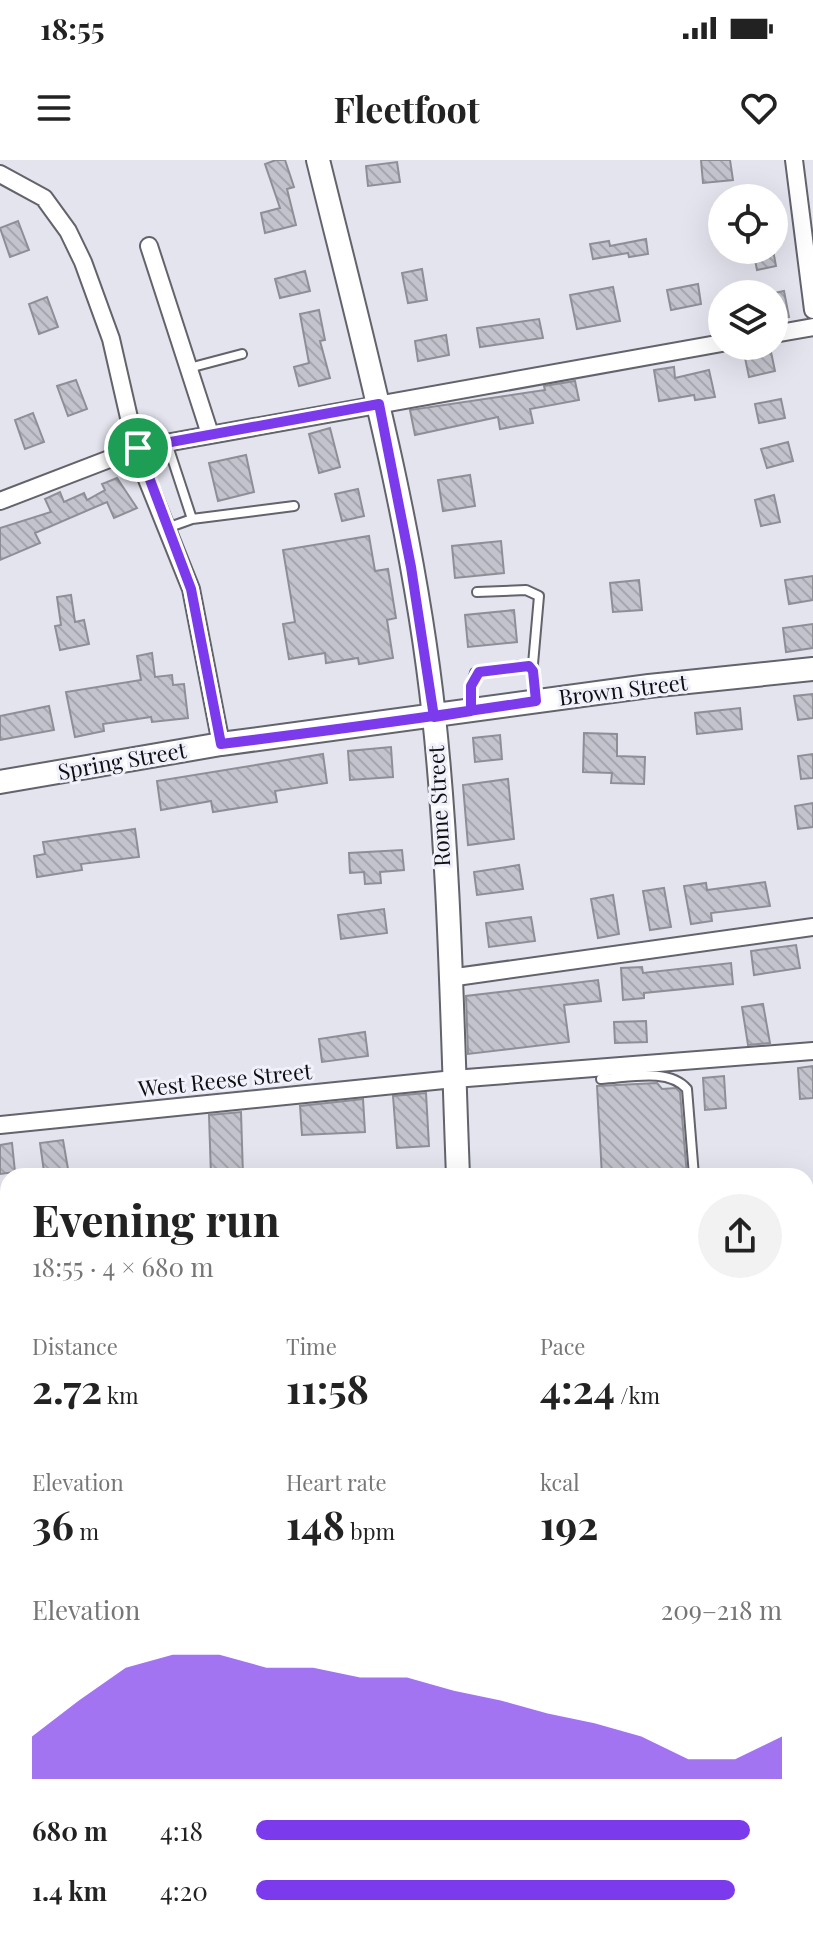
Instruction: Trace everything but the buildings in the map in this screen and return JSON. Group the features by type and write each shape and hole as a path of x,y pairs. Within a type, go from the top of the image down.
{"street":[{"name":"Rome Street","path":"318,160 379,404 411,567 434,717 458,1168"},
{"path":"794,160 813,310"},
{"path":"0,174 44,198 68,231 111,339 138,448 191,589 221,744"},
{"path":"149,246 210,434"},
{"path":"788,331 813,327"},
{"path":"0,501 138,448 708,345"},
{"name":"Brown Street","path":"434,717 536,701 813,669"},
{"name":"Spring Street","path":"0,782 221,744 434,717"},
{"path":"449,978 813,927"},
{"name":"West Reese Street","path":"0,1125 454,1079 813,1051"}],"lane":[{"path":"188,368 242,354"},
{"path":"166,442 192,519"},
{"path":"166,529 192,519 294,506"},
{"path":"477,592 526,590 539,596 533,671 536,701"},
{"path":"471,711 471,686 475,673 521,665 533,671"},
{"path":"601,1079 664,1077 682,1083 687,1089 693,1168"}],"route":[{"path":"138,448 138,457 191,589 221,744 434,717 536,701 533,671 529,666 521,665 475,673 471,686 471,711 434,717 411,567 379,404 138,448"}]}
